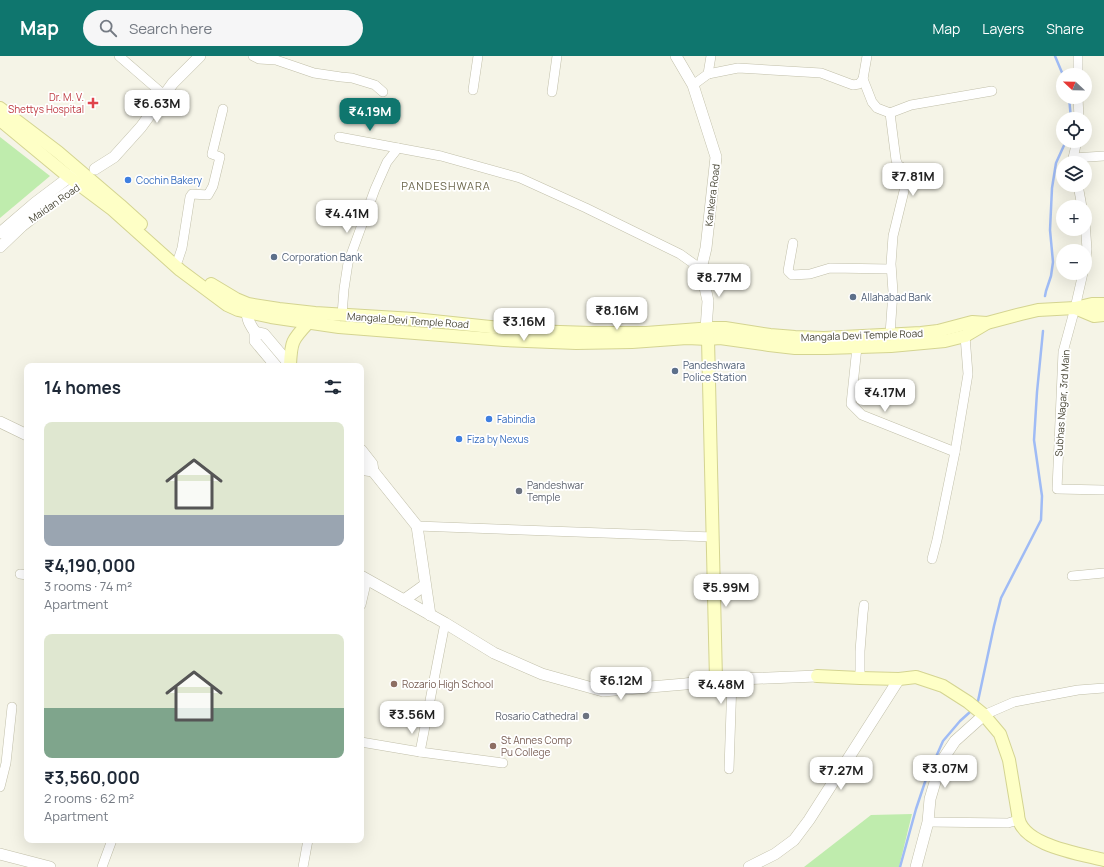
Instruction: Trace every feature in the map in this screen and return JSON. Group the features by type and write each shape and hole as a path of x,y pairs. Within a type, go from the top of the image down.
{"main road":[{"name":"Maidan Road","path":"0,108 58,152 74,174"},
{"name":"Maidan Road","path":"0,120 74,174"},
{"path":"74,174 88,177 113,210 180,270 227,305 248,308"},
{"name":"Mangala Devi Temple Road","path":"88,177 178,260 216,288 236,299 248,308 308,323 339,327 504,340 576,343 632,342 656,336"},
{"name":"Mangala Devi Temple Road","path":"707,334 720,338 795,348 891,346 945,341 965,336 987,323 1038,310 1076,308 1092,304 1104,304"},
{"name":"Mangala Devi Temple Road","path":"248,308 315,314 414,319 529,331 687,338 707,334 725,328 770,335 824,338 921,333 938,331 972,322 987,323"},
{"name":"Mangala Devi Temple Road","path":"1076,308 1094,316 1104,315"},
{"path":"291,363 290,352 293,341 308,323"},
{"path":"707,334 716,680"},
{"path":"890,334 891,346"},
{"path":"817,676 899,679 916,677 943,686 968,702 984,715 1000,734 1009,760 1018,820 1028,834 1041,843 1063,850 1104,858"}],"street":[{"path":"119,56 164,95"},
{"name":"Maidan Road","path":"0,247 22,226 114,158 141,127 173,83 200,56"},
{"path":"253,56 259,59 276,60 314,73 358,80 376,85 383,92"},
{"path":"473,90 478,56"},
{"path":"552,92 557,56"},
{"name":"Kankera Road","path":"676,56 693,85 716,157 706,248 701,269"},
{"path":"708,74 711,56"},
{"path":"693,85 708,74 738,68 821,73 853,85 859,84 863,79 867,56"},
{"path":"1078,68 1079,56"},
{"path":"863,79 872,102 877,108 890,113 910,105 992,91"},
{"path":"178,260 182,248 190,197 192,194 208,195 213,186 220,157 212,154 223,109"},
{"path":"890,113 896,160 898,165 905,169 906,172 904,191 893,236 891,269 893,292 890,334"},
{"path":"339,137 441,156 520,178 586,208 680,254 701,269 708,302 707,334"},
{"path":"342,315 348,262 375,188 387,162 398,148"},
{"path":"1092,158 1104,156"},
{"name":"Maidan Road","path":"0,233 35,203 74,174"},
{"path":"793,242 788,271 792,275 810,274 830,268 891,269"},
{"name":"Subhas Nagar, 3rd Main","path":"1082,280 1076,308 1064,352 1057,489 1104,490"},
{"path":"248,308 248,320 255,332 255,341 273,363"},
{"path":"255,332 264,334 288,363"},
{"path":"932,559 955,452 968,374 965,336"},
{"path":"857,347 851,404 862,415 955,452"},
{"path":"0,422 24,434"},
{"path":"364,454 372,464 373,471 417,526 430,615"},
{"path":"364,468 366,470 373,471"},
{"path":"417,526 712,538"},
{"path":"1072,576 1104,574"},
{"path":"364,578 445,623 494,654 542,674 603,691 716,680 817,676"},
{"path":"404,600 425,584"},
{"path":"860,678 860,651 864,605"},
{"path":"420,752 445,623"},
{"path":"749,867 775,854 794,840 809,820 899,679"},
{"path":"729,769 732,680"},
{"path":"916,867 928,822 930,799 941,762 955,741 984,715 1014,702 1078,690 1104,688"},
{"path":"0,787 6,763 12,707"},
{"path":"364,743 420,752 503,763"},
{"path":"928,822 1008,822 1018,820"},
{"path":"102,867 111,843"},
{"path":"303,867 307,843"},
{"path":"0,854 50,867"}],"green space":[{"path":"0,137 50,176 0,218"},
{"path":"912,814 899,867 804,867 871,815"}],"waterway":[{"path":"1055,56 1060,68"},
{"path":"1070,104 1070,112"},
{"path":"1045,296 1051,276 1053,262 1050,230 1052,188 1056,163 1063,148"},
{"path":"978,701 1001,598 1041,520 1042,496 1034,440 1043,331"},
{"path":"900,867 925,782 943,741 970,712"}],"place":[{"name":"Dr. M. V. Shettys Hospital","path":"93,103"},
{"name":"Cochin Bakery","path":"128,180"},
{"name":"Corporation Bank","path":"274,257"},
{"name":"Allahabad Bank","path":"853,297"},
{"name":"Pandeshwara Police Station","path":"675,371"},
{"name":"Fabindia","path":"489,419"},
{"name":"Fiza by Nexus","path":"459,439"},
{"name":"Pandeshwar Temple","path":"519,491"},
{"name":"Rozario High School","path":"394,684"},
{"name":"Rosario Cathedral","path":"586,716"},
{"name":"St Annes Comp Pu College","path":"493,746"}],"district":[{"name":"PANDESHWARA","path":"446,186"}]}
